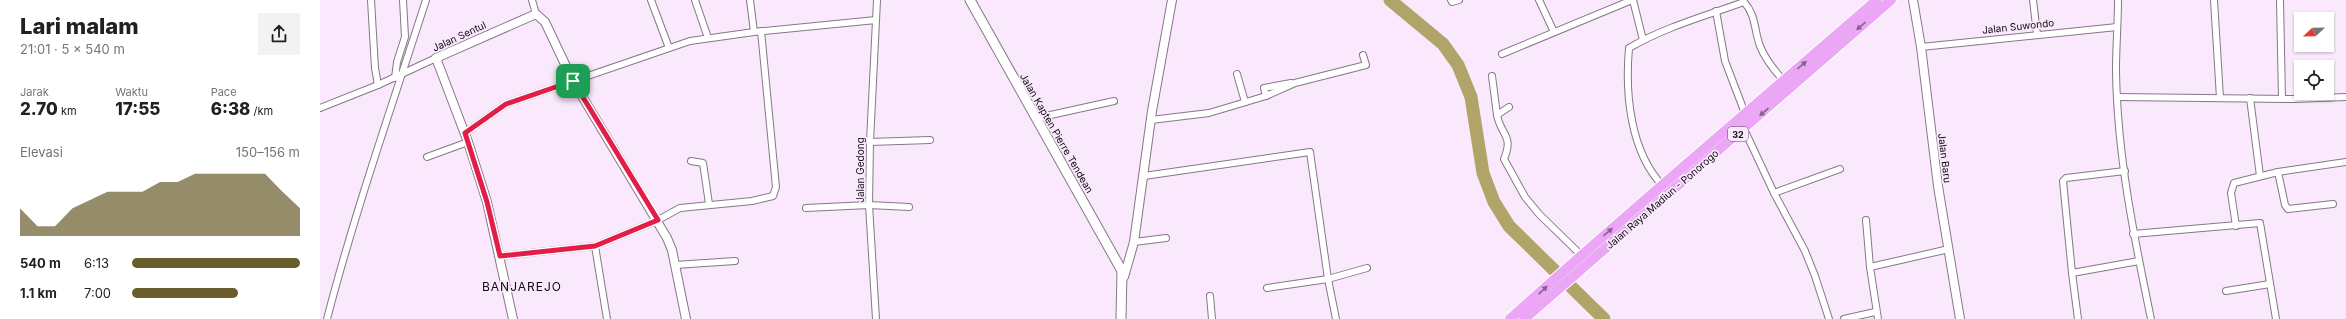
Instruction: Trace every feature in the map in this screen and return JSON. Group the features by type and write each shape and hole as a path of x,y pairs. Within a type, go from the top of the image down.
{"highway":[{"name":"Jalan Raya Madiun - Ponorogo","path":"1516,318 1577,252 1627,216 1663,186 1745,113 1877,0"},
{"name":"Jalan Raya Madiun - Ponorogo","path":"1516,318 1584,266 1635,223 1891,0"},
{"path":"1627,216 1635,223"}],"main road":[{"name":"Jalan Kapten Pierre Tendean","path":"970,0 1098,224 1124,277"},
{"path":"1121,319 1124,277"}],"street":[{"path":"371,0 375,68 378,85"},
{"path":"395,78 397,62 405,37 403,0"},
{"path":"327,319 358,206 404,74 426,0"},
{"path":"532,0 536,14 545,22 573,81 658,220 670,244 686,319"},
{"path":"651,0 669,48"},
{"path":"695,0 708,38"},
{"path":"750,0 754,32"},
{"path":"465,133 506,104 669,48 708,38 761,31 876,20 877,0"},
{"path":"1124,277 1134,242 1151,120 1172,0"},
{"path":"1451,0 1452,2 1460,0"},
{"path":"1538,0 1554,32"},
{"path":"1502,54 1632,0 1643,40"},
{"name":"Jalan Baru","path":"1913,0 1921,47 1938,186 1960,319"},
{"path":"2033,0 2037,34"},
{"path":"2118,0 2118,96 2125,171 2133,234 2151,319"},
{"path":"2214,0 2220,98"},
{"path":"2280,0 2282,99"},
{"path":"1663,186 1654,177 1643,155 1635,133 1627,66 1629,48 1643,40 1743,1 1752,14 1761,47 1772,67 1783,80"},
{"path":"1716,11 1726,61 1745,113 1747,126 1774,192 1815,276 1829,319"},
{"name":"Jalan Sentul","path":"320,108 395,78 436,58 536,14"},
{"name":"Jalan Gedong","path":"876,20 870,142 870,205 876,319"},
{"name":"Jalan Suwondo","path":"1921,47 2037,34 2117,28"},
{"path":"500,256 595,246 658,220 680,208 765,199 773,196 776,191 761,31"},
{"path":"1151,120 1209,113 1266,96 1264,88 1295,83 1366,65 1363,55"},
{"path":"436,58 468,142 500,256 513,319"},
{"path":"1237,74 1245,102"},
{"path":"1492,76 1499,123 1508,139 1510,146 1504,159 1513,179 1539,214 1577,252"},
{"path":"2118,96 2282,99 2346,97"},
{"path":"2250,98 2260,176"},
{"path":"1037,118 1114,102"},
{"path":"1498,115 1508,107"},
{"path":"870,142 930,140"},
{"path":"427,157 468,142"},
{"path":"1144,176 1310,152 1328,279 1336,319"},
{"path":"691,161 703,163 709,204"},
{"path":"2236,226 2231,193 2232,186 2240,180 2278,172 2346,162"},
{"path":"1774,192 1840,169"},
{"path":"2078,319 2063,181 2066,178 2125,171"},
{"path":"2278,172 2284,205 2288,209 2332,204"},
{"path":"806,208 870,205 909,207"},
{"path":"1866,220 1870,267 1878,319"},
{"path":"2133,234 2260,224 2276,319"},
{"path":"1134,242 1166,238"},
{"path":"595,246 607,319"},
{"path":"1870,267 1949,249"},
{"path":"675,265 735,261"},
{"path":"2072,273 2139,261"},
{"path":"1267,288 1328,279 1367,268"},
{"path":"2226,291 2270,284"},
{"path":"1210,296 1212,319"},
{"path":"1844,319 1876,312"}],"waterway":[{"path":"1390,0 1443,44 1458,65 1471,97 1483,173 1494,202 1509,226 1604,319"}],"district":[{"name":"BANJAREJO","path":"522,286"}],"route":[{"path":"573,81 615,153 658,220 595,246 500,256 487,202 465,133 498,108 506,104 573,81"}]}
